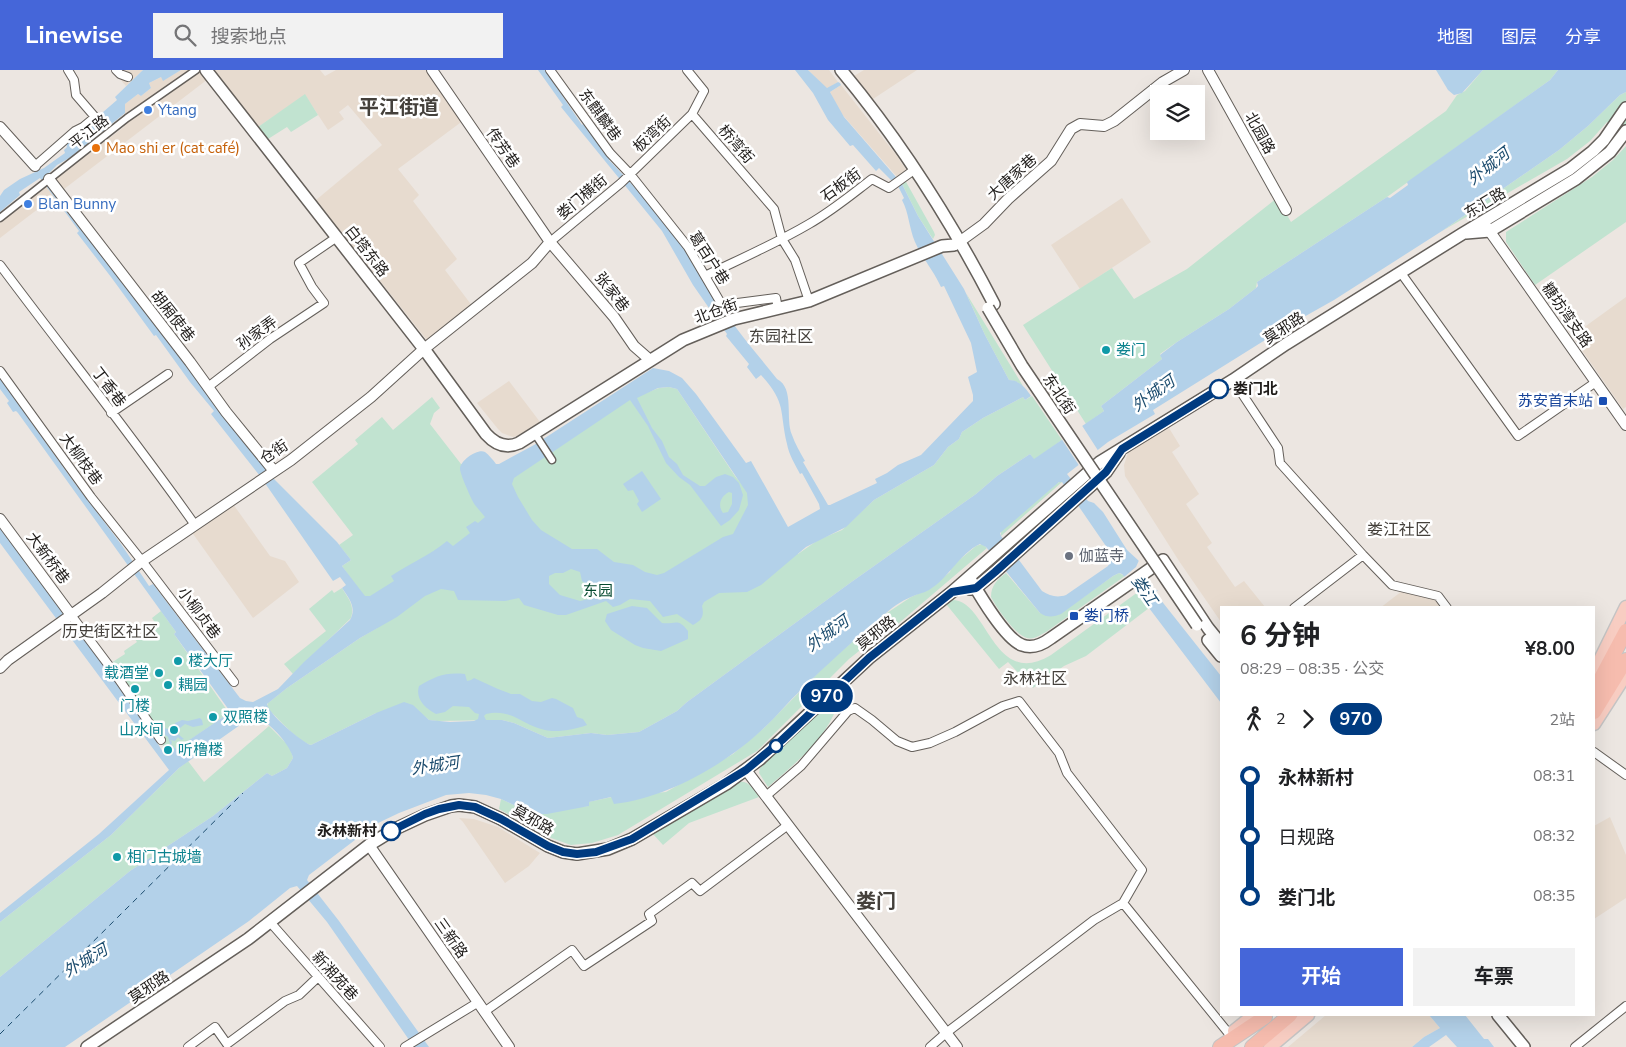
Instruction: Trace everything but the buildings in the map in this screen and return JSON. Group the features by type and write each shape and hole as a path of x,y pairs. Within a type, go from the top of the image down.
{"highway":[{"path":"1595,689 1626,631"},
{"path":"1595,710 1626,660"},
{"path":"1230,1041 1262,1016"},
{"path":"1220,1047 1262,1016"},
{"path":"1252,1047 1289,1016"}],"main road":[{"name":"白塔东路","path":"206,70 424,349 488,436 497,443 507,446"},
{"name":"东北街","path":"841,70 889,131 914,170 957,244 1022,366 1200,623"},
{"name":"东汇路","path":"1573,174 1587,156 1604,140 1626,108"},
{"name":"东汇路","path":"1462,234 1486,226 1610,152 1626,131"},
{"name":"莫邪路","path":"952,592 976,588 1019,550 1082,486 1106,472 1122,449 1462,234"},
{"name":"北仓街","path":"507,446 537,437 650,360 683,340 734,319 809,301 942,246 957,244"},
{"name":"莫邪路","path":"87,1047 248,939 369,845 407,822 439,809 459,805 475,807 563,852 577,854 596,852 632,839 746,770 782,740 869,658 952,592 1010,541 1069,498"},
{"path":"969,577 1010,638 1018,644 1028,647 1041,644 1051,638 1159,563"},
{"path":"1595,670 1626,607"},
{"path":"1200,623 1220,643"},
{"path":"1200,623 1220,654"},
{"path":"1595,722 1626,674"},
{"path":"1270,1047 1307,1016"},
{"path":"1490,1016 1514,1047"},
{"path":"1499,1016 1524,1047"},
{"path":"1216,1047 1230,1041"}],"street":[{"path":"0,127 35,166 75,131 95,117 76,95 74,80 68,70"},
{"path":"116,70 128,77"},
{"name":"平江路","path":"0,218 127,118 196,70"},
{"name":"传芳巷","path":"432,70 550,242"},
{"name":"东麒麟巷","path":"550,70 610,153 629,175"},
{"path":"687,70 704,91 692,114"},
{"name":"大唐家巷","path":"957,244 984,224 1008,199 1051,162 1071,129 1080,124 1104,126 1114,121 1163,82 1184,70"},
{"name":"北园路","path":"1208,70 1286,210"},
{"name":"板湾街","path":"629,175 692,114"},
{"name":"桥湾街","path":"692,114 774,209 782,239 795,260 809,301"},
{"name":"石板街","path":"782,239 839,205 872,179 889,188 914,170"},
{"name":"娄门横街","path":"550,242 629,175"},
{"name":"葛百户巷","path":"629,175 688,247 722,305 776,298 778,309"},
{"name":"胡厢使巷","path":"48,181 273,471"},
{"name":"糖坊湾支路","path":"1486,226 1626,426"},
{"name":"孙家弄","path":"208,387 270,339 324,303 298,263 337,237"},
{"path":"705,276 782,239"},
{"name":"仓街","path":"0,668 56,625 102,594 142,561 291,460 371,397 424,349 532,262 550,242"},
{"name":"张家巷","path":"550,242 614,317 634,346 650,360"},
{"name":"丁香巷","path":"0,265 195,525"},
{"path":"1401,273 1518,436 1596,382"},
{"name":"大柳枝巷","path":"0,371 91,497 142,561"},
{"path":"112,413 168,374"},
{"path":"1233,380 1278,448 1280,463 1363,555 1392,585 1438,596 1446,606"},
{"path":"537,437 551,459"},
{"name":"大新桥巷","path":"0,519 70,616"},
{"path":"1297,606 1363,555"},
{"name":"小柳贞巷","path":"142,561 234,682"},
{"path":"70,616 113,671 161,740"},
{"path":"766,796 801,766 848,711 855,708 897,741 912,746 930,743 955,732 1002,706 1019,700 1059,752 1067,773 1142,870 1123,903 1094,920 930,1047"},
{"path":"1595,753 1626,775"},
{"path":"746,770 957,1047"},
{"path":"484,1012 572,950 584,966 652,921 649,914 692,883 700,891 788,825"},
{"name":"三新路","path":"369,845 509,1047"},
{"path":"1123,903 1230,1041"},
{"name":"新湘苑巷","path":"270,922 380,1047"},
{"path":"188,1047 215,1027 227,1044 286,1002 299,995 318,978"},
{"path":"407,1046 478,1003"},
{"path":"1575,1047 1626,1006"}],"shaded area":[{"path":"112,70 143,70 126,86"},
{"path":"181,70 200,70 208,79 0,238 0,221 124,127 125,104 138,94 141,96 151,88 149,83 161,77 164,80"},
{"path":"213,70 320,70 325,76 336,70 427,70 464,120 398,169 419,195 413,201 457,259 445,270 473,307 430,344 316,200 382,145 348,105 339,112 344,119 328,130 305,95 258,127"},
{"path":"808,70 829,70 838,82 827,89"},
{"path":"864,70 917,70 873,99 854,76"},
{"path":"841,85 897,156 908,173 899,179 840,112 830,92"},
{"path":"1122,198 1151,242 1080,289 1051,245"},
{"path":"1626,297 1626,407 1623,409 1572,336"},
{"path":"509,381 540,422 520,435 513,437 502,433 477,403"},
{"path":"1169,428 1180,446 1172,452 1199,494 1186,504 1212,543 1207,547 1235,587 1244,581 1264,606 1220,606 1220,621 1179,561 1125,476 1124,465 1128,453"},
{"path":"233,504 270,556 285,561 299,582 253,618 191,531"},
{"path":"1402,591 1437,599 1442,606 1383,606"},
{"path":"1610,817 1626,855 1626,898 1595,918 1595,825"},
{"path":"459,818 474,819 498,827 540,853 529,866 505,883"},
{"path":"1325,1016 1430,1016 1440,1028 1424,1037 1412,1047 1288,1047"}],"green space":[{"path":"1483,70 1558,70 1550,80 1387,197 1257,282 1256,288 1229,309 1160,354 1162,359 1101,406 1104,411 1086,424 1023,325 1112,268 1134,299 1187,269 1277,198 1291,222 1446,111 1457,95 1465,91"},
{"path":"1626,92 1626,137 1607,122 1590,141 1567,159 1442,231 1559,150 1588,126 1620,95"},
{"path":"305,94 318,115 291,132 287,127 268,139 258,127"},
{"path":"1626,146 1626,222 1535,285 1506,242 1506,232 1592,177 1613,160"},
{"path":"905,180 934,232 933,239 918,216 901,182"},
{"path":"966,293 1023,386 1009,380 985,335"},
{"name":"东园","path":"669,387 677,389 735,476 798,554 818,540 842,530 874,500 934,465 948,447 959,439 962,432 983,418 1023,397 1025,400 1032,396 1062,440 1034,460 1030,454 997,476 976,494 850,583 677,711 639,732 607,735 591,733 548,738 514,723 502,720 437,721 429,720 423,715 376,713 311,745 294,735 269,710 268,703 287,688 377,628 362,594 342,566 351,560 339,545 353,535 312,482 358,444 355,440 382,417 393,430 432,397 440,408 434,413 430,424 461,464 516,476 630,399 659,388"},
{"path":"1062,482 1001,536 1001,531"},
{"path":"982,544 987,548 892,629 849,659 757,751 618,835 592,843 571,845 551,838 499,809 501,799 520,808 524,812 589,806 588,802 612,797 666,792 733,754 764,728 830,661 884,615 911,597 929,589 950,572 952,566 976,546"},
{"path":"1006,573 1040,613 1058,615 1113,576 1119,573 1125,576 1046,632 1037,637 1027,638 1012,627 991,597 994,586"},
{"path":"342,588 349,598 352,609 351,618 293,674 284,664 326,631 309,609 332,590 334,593"},
{"path":"1138,592 1149,608 1086,656 1064,666 1033,688 1008,662 999,669 946,604 953,600 965,604 975,614 993,641 1004,653 1016,661 1032,663 1051,655"},
{"name":"耦园","path":"161,611 176,632 174,634 229,713 168,755 111,663 125,654 124,651 137,642 135,639 156,624 152,618"},
{"path":"844,687 835,713 821,736 768,787 759,773 760,768"},
{"name":"相门古城墙","path":"269,726 290,747 293,758 287,768 272,776 267,773 213,816 130,871 0,977 0,922 111,835 188,761 204,782"},
{"path":"738,782 748,784 759,797 689,823 663,845 653,834"}],"water":[{"path":"143,70 181,70 163,81 161,77 149,83 151,88 141,96 138,94 125,104 125,113 71,157 57,165 46,176 273,478 337,542 351,560 342,566 365,596 370,596 394,581 391,576 447,541 453,546 470,533 466,527 475,521 478,523 485,517 473,502 462,475 460,468 467,458 474,453 482,451 496,464 499,464 534,445 653,368 669,371 682,378 696,394 746,463 751,461 788,527 820,509 819,504 789,452 781,408 775,393 761,375 756,379 747,367 749,364 726,336 727,334 693,285 662,231 561,107 563,105 538,70 545,70 582,125 611,158 609,160 679,240 700,269 736,327 777,379 783,383 788,396 790,428 793,438 805,461 803,462 828,505 877,483 875,479 898,465 921,455 973,401 968,377 977,372 971,343 944,286 941,287 915,242 902,200 904,198 897,184 879,168 876,171 853,145 850,146 828,120 813,93 795,70 808,70 827,88 838,82 840,83 841,85 830,92 844,117 902,184 918,216 964,289 985,335 1009,380 1016,381 1022,385 1031,396 1025,400 1023,397 983,418 962,432 959,439 948,447 934,465 874,500 846,527 806,547 761,585 747,592 719,593 704,602 702,617 693,625 677,614 663,617 650,601 630,599 613,607 606,601 566,615 558,615 524,605 519,598 505,601 458,600 454,591 441,589 425,596 397,617 360,638 267,704 273,714 286,727 300,739 311,745 376,713 404,702 413,705 429,720 450,722 474,721 478,719 479,714 469,707 453,706 445,712 436,714 422,703 418,695 419,686 446,674 465,674 467,681 474,678 511,694 520,694 532,701 541,702 552,698 556,699 573,708 577,717 583,719 587,725 566,730 550,731 537,728 503,713 486,714 484,716 486,720 502,720 514,723 548,738 591,733 607,735 639,732 677,711 850,583 976,494 997,476 1030,454 1034,459 1104,411 1101,406 1162,359 1160,355 1177,342 1229,309 1256,288 1258,286 1257,282 1387,197 1390,198 1408,185 1407,182 1550,80 1558,70 1626,70 1626,92 1620,95 1588,126 1559,150 1442,231 1334,300 1286,327 1153,410 1155,414 1108,442 1067,474 1088,501 1094,503 1103,512 1127,550 1139,561 1159,589 1156,592 1160,599 1220,675 1220,702 1142,596 1122,574 1119,573 1113,576 1061,614 1053,616 1043,615 986,547 980,544 966,554 936,585 889,610 831,661 749,742 732,755 694,778 654,795 634,801 614,804 611,797 589,802 589,806 547,814 524,812 520,808 501,799 486,795 469,793 446,795 376,824 309,875 307,880 339,921 429,1047 414,1047 327,922 297,886 290,888 249,921 65,1047 0,1047 0,977 130,871 213,816 267,773 272,776 287,768 293,758 291,752 276,731 262,720 250,718 179,768 111,835 0,922 0,913 99,834 169,770 0,543 0,528 137,709 164,754 170,755 174,750 171,751 168,737 163,733 164,728 168,729 173,736 178,734 184,739 181,740 178,737 175,741 170,740 172,742 171,745 176,749 229,713 229,710 174,634 176,632 18,413 16,411 13,412 7,403 9,401 0,389 0,378 73,481 121,544 149,586 153,584 240,698 253,702 278,689 304,662 350,620 353,611 351,603 342,588 346,585 340,577 333,581 260,476 211,414 214,411 156,335 154,336 77,233 79,231 40,178 19,192 20,195 0,212 0,196 4,190 20,179 44,168 65,153 66,144 117,100 115,97","holes":["669,387 677,389 747,493 748,505 733,534 723,537 664,573 657,575 645,572 633,565 614,562 597,549 572,549 541,530 532,520 518,497 512,484 514,478 630,400 648,426 666,463 679,477 690,485 721,526 739,510 743,495 739,483 733,477 725,474 716,477 705,486 700,486 683,475 677,464 669,457 662,441 652,428 637,398 658,388","1059,482 1062,482 1110,552 1111,560 1108,566 1066,595 1054,596 1042,591 1000,533","729,492 732,493 732,504 728,512 723,513 720,504 722,498","571,569 580,572 582,581 602,596 580,601 560,595 549,584 549,576"]},
{"path":"1436,70 1483,70 1462,93 1454,95 1448,90"},
{"path":"642,471 661,499 642,512 637,504 639,501 633,490 628,491 623,484"},
{"path":"632,606 647,608 662,623 681,624 688,631 688,639 661,651 635,645 611,630 605,621 607,614"},
{"path":"200,718 203,725 193,727 185,724 179,731 175,725 175,723 182,720 188,721"},
{"path":"1430,1016 1466,1016 1484,1039 1488,1039 1494,1047 1457,1047 1446,1035 1429,1047 1412,1047 1424,1037 1440,1028"}],"pier":[{"path":"1081,424 1099,452 1080,467 1061,438"},
{"path":"1140,558 1161,587 1160,591 1148,587 1137,592 1124,577 1136,567"}],"ferry route":[{"path":"0,1034 243,793"}],"bus line":[{"name":"970","path":"391,831 425,814 459,805 475,807 501,819 548,846 563,852 577,854 608,849 649,830 746,770 782,740 869,658 952,592 976,588 995,572 1106,472 1122,449 1219,389"}],"place":[{"name":"Ytang","path":"148,110"},
{"name":"Mao shi er (cat café)","path":"96,148"},
{"name":"Blan Bunny","path":"28,204"},
{"name":"娄门","path":"1106,350"},
{"name":"娄门北","path":"1219,389"},
{"name":"苏安首末站","path":"1603,401"},
{"name":"伽蓝寺","path":"1069,556"},
{"name":"娄门桥","path":"1074,616"},
{"name":"楼大厅","path":"178,661"},
{"name":"载酒堂","path":"159,673"},
{"name":"耦园","path":"168,685"},
{"name":"门楼","path":"135,689"},
{"name":"双照楼","path":"213,717"},
{"name":"山水间","path":"174,730"},
{"name":"听橹楼","path":"168,750"},
{"name":"永林新村","path":"391,831"},
{"name":"相门古城墙","path":"117,857"}],"district":[{"name":"平江街道","path":"399,107"},
{"name":"东园社区","path":"781,336"},
{"name":"娄江社区","path":"1399,529"},
{"name":"历史街区社区","path":"110,631"},
{"name":"永林社区","path":"1035,678"},
{"name":"娄门","path":"876,901"}],"water label":[{"name":"外城河","path":"1488,166"},
{"name":"外城河","path":"1153,393"},
{"name":"娄江","path":"1145,590"},
{"name":"外城河","path":"827,633"},
{"name":"外城河","path":"435,765"},
{"name":"外城河","path":"85,960"}]}
